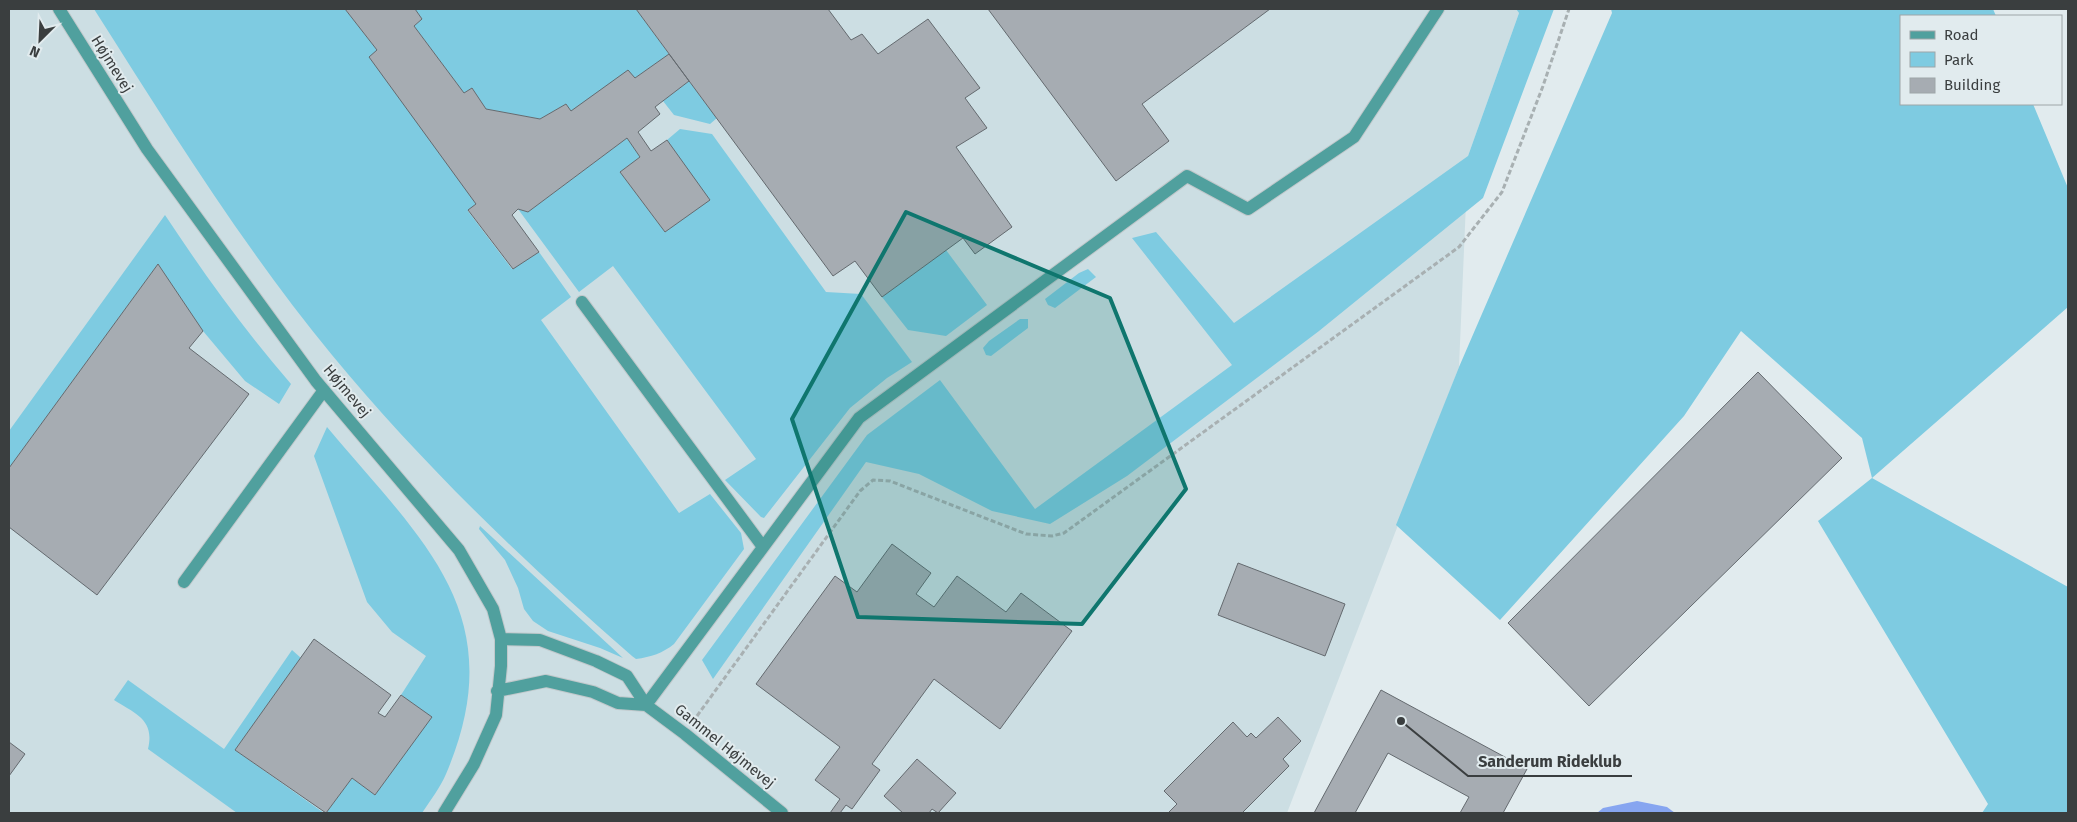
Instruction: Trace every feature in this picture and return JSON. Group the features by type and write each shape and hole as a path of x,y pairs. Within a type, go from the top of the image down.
{"street":[{"name":"Højmevej","path":"58,9 147,149 324,390 459,550 493,609 501,639 496,715 474,764 444,813"},
{"path":"497,691 546,681 593,692 618,703 646,705 859,418 1187,176 1248,209 1354,137 1438,9"},
{"path":"582,302 763,547"},
{"path":"184,582 324,390"},
{"name":"Gammel Højmevej","path":"501,639 540,640 596,661 627,676 646,705 685,734 782,813"}],"path":[{"path":"685,734 860,491 873,480 890,481 1026,534 1052,536 1064,533 1459,247 1502,192 1543,86 1569,9"}],"highlighted area":[{"path":"906,212 1110,298 1186,489 1082,624 858,617 792,419"}],"shaded area":[{"path":"9,9 1516,9 1519,13 1468,156 1459,367 1287,813 9,813"},
{"path":"1637,801 1667,807 1675,813 1597,813 1603,808"}],"green space":[{"path":"94,9 345,9 377,50 476,204 468,211 512,269 539,252 571,297 541,320 679,513 710,494 741,533 744,549 674,644 652,656 636,659 632,656 514,549 402,435 332,355 268,272 208,186"},
{"path":"415,9 636,9 669,54 635,78 571,111 566,104 540,119 486,109 472,88 464,93 414,26 422,19"},
{"path":"1516,9 1554,9 1483,198 1319,331 1127,476 1050,524 992,511 919,474 866,462 713,679 702,660 867,435 940,380 1035,509 1232,365 1132,238 1156,232 1234,323 1468,156 1519,13"},
{"path":"1611,9 1993,9 1996,15 1900,15 1900,105 2033,105 2068,188 2068,307 1872,478 1862,438 1741,331 1684,416 1500,620 1396,525 1459,367 1612,13"},
{"path":"689,81 717,118 710,124 674,115 663,101"},
{"path":"680,129 712,134 826,292 861,294 912,362 887,378 850,408 764,518 725,480 756,459 613,266 579,292 518,209 528,212 627,138 640,157 620,172 665,232 709,200 667,140"},
{"path":"165,215 225,302 291,384 279,404 245,381 203,331 158,264 9,468 9,431"},
{"path":"946,250 987,305 946,336 908,330 882,297"},
{"path":"1088,269 1096,277 1055,308 1048,305 1045,299 1079,273"},
{"path":"1020,319 1028,319 1028,328 991,356 986,355 983,348 989,341"},
{"path":"327,427 395,507 424,545 448,583 463,624 469,668 464,718 446,774 422,813 326,813 352,778 375,795 431,717 401,695 426,656 392,632 367,602 314,456"},
{"path":"1872,478 2068,587 2068,813 1982,813 1988,804 1818,521"},
{"path":"480,526 623,658 600,648 548,631 533,621 524,609 518,588 505,560 479,529"},
{"path":"292,650 301,658 235,750 324,813 237,813 148,749 149,731 146,724 136,714 114,700 128,680 224,749"}],"building":[{"path":"345,9 415,9 422,19 414,26 464,93 472,88 486,109 540,119 566,104 571,111 628,70 635,78 669,54 689,81 655,107 660,114 638,132 651,151 667,140 710,200 665,232 620,172 640,157 627,138 528,212 518,209 512,215 539,252 513,269 468,210 476,204 369,57 377,50"},
{"path":"636,9 828,9 851,40 862,34 878,54 928,19 980,88 965,98 987,128 956,147 1012,227 975,254 963,238 882,297 855,261 833,276"},
{"path":"988,9 1270,9 1142,104 1169,141 1116,181"},
{"path":"158,264 203,331 189,348 249,394 97,595 9,527 9,468"},
{"path":"1758,372 1842,458 1589,706 1508,623"},
{"path":"892,544 931,573 916,594 934,607 957,576 1006,612 1021,593 1072,631 1000,729 934,679 872,764 880,770 852,809 846,805 840,813 830,813 840,799 815,780 840,747 756,684 835,576 857,592"},
{"path":"1238,563 1345,604 1325,656 1218,615"},
{"path":"314,639 391,695 378,713 385,717 401,695 432,717 375,795 352,778 326,813 235,750"},
{"path":"1381,690 1527,769 1503,813 1460,813 1469,797 1388,753 1355,813 1314,813"},
{"path":"1278,717 1301,741 1283,759 1289,766 1242,813 1168,813 1177,804 1164,791 1233,722 1247,737 1251,733 1256,738"},
{"path":"9,742 25,754 9,776"},
{"path":"917,759 956,793 938,813 932,809 929,813 903,813 884,796"}],"place":[{"name":"Sanderum Rideklub","path":"1401,721"}]}
